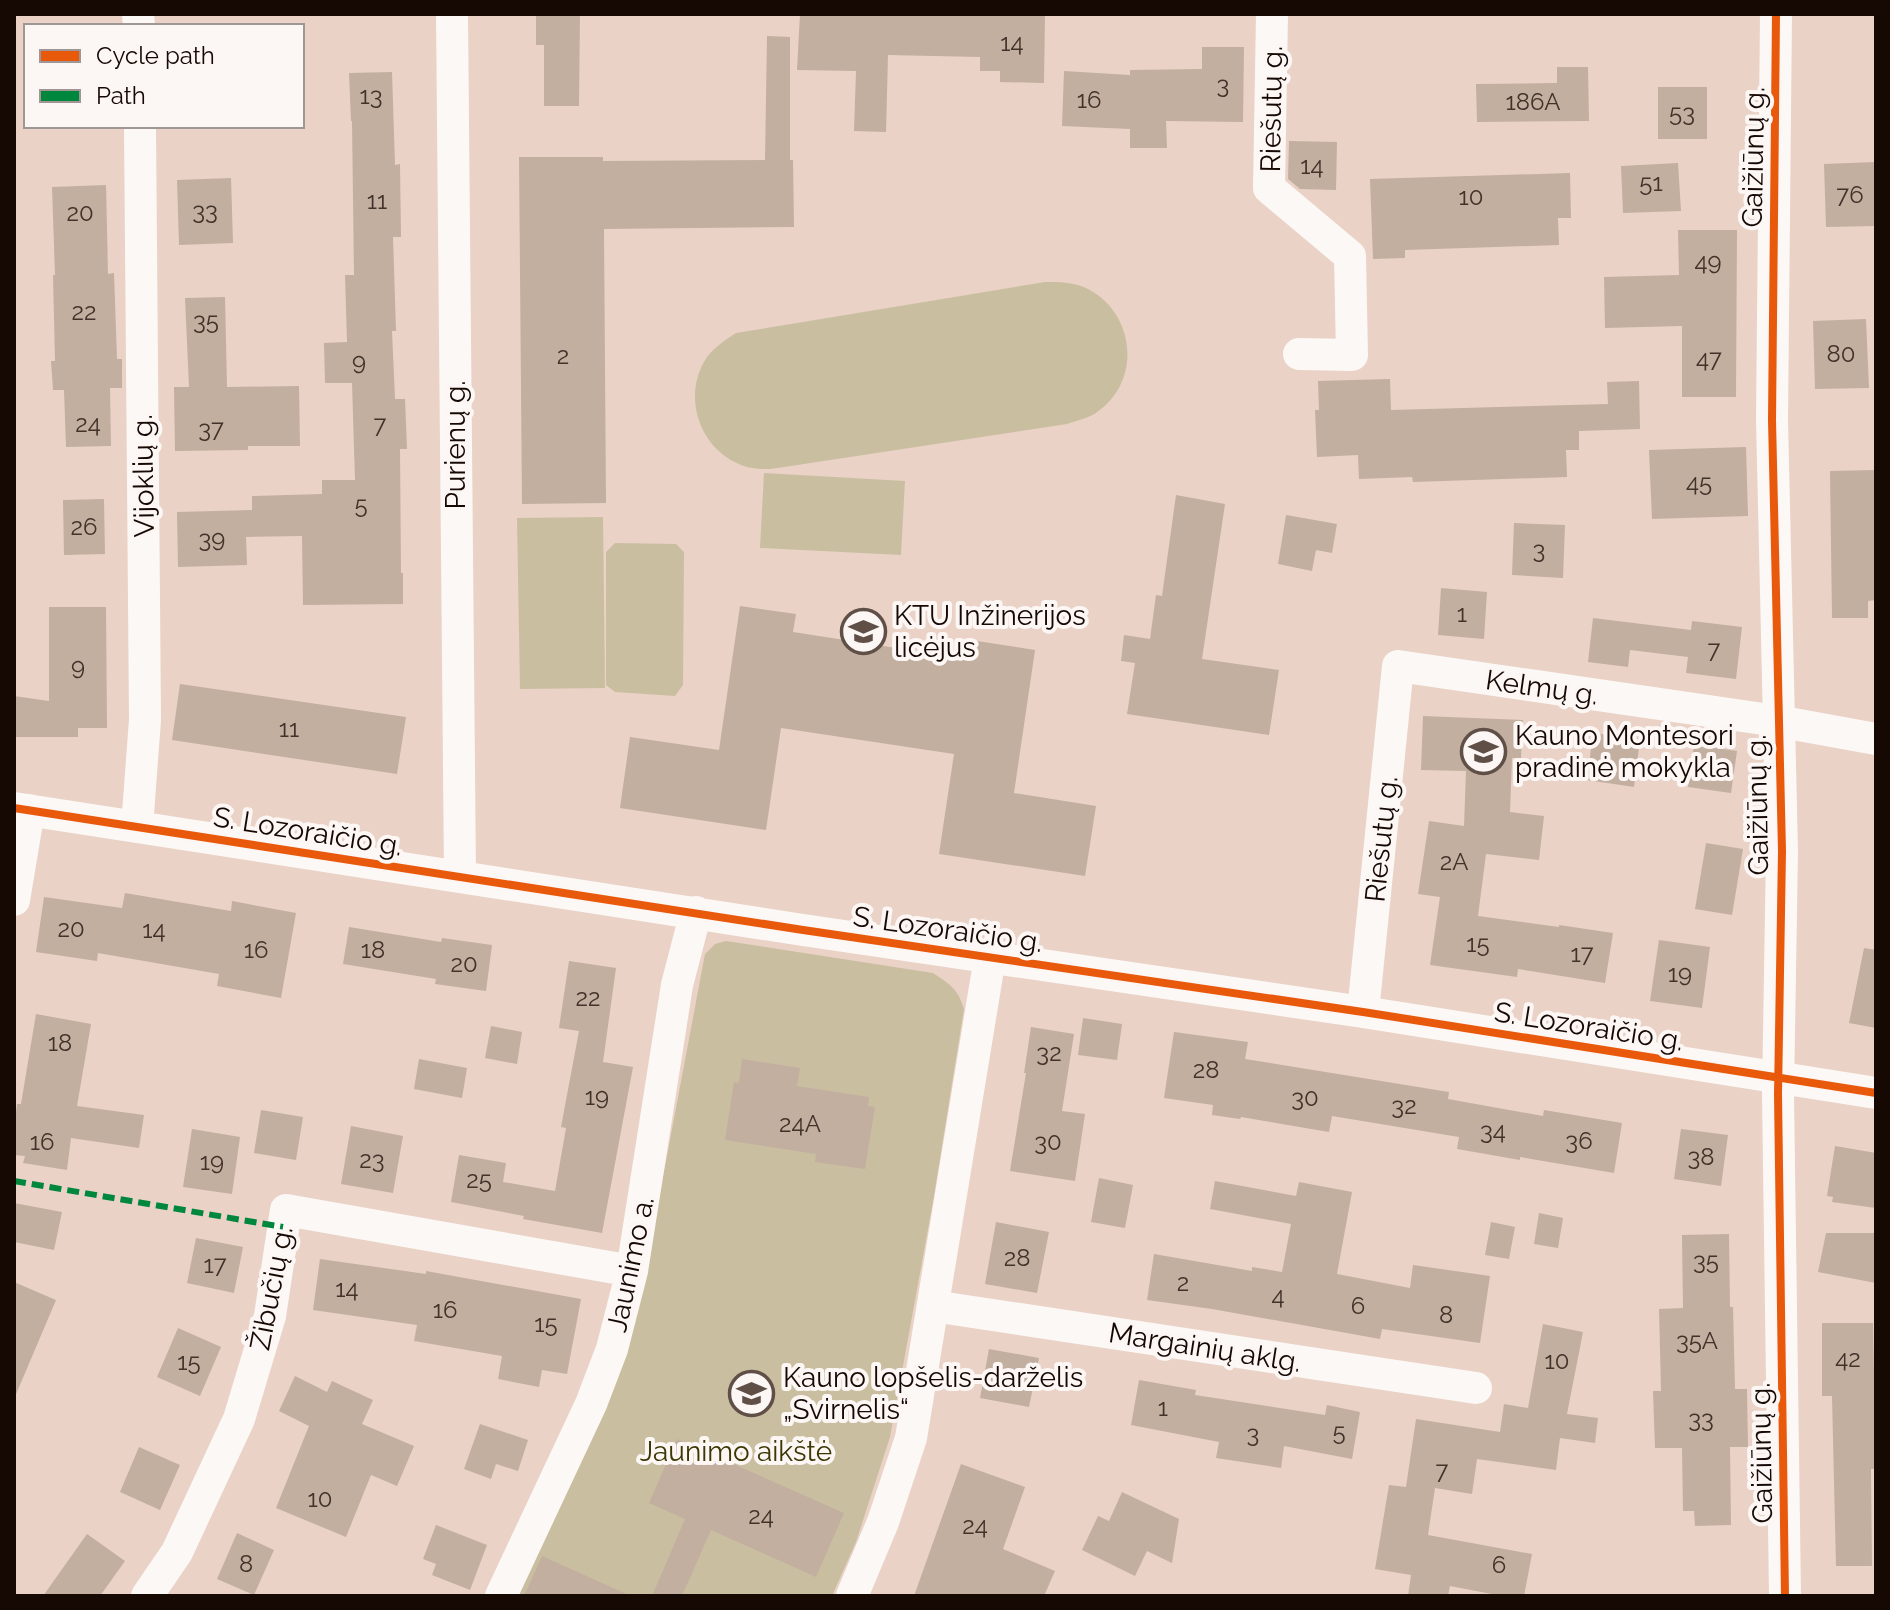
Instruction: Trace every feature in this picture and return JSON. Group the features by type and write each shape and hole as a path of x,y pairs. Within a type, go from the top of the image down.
{"street":[{"name":"Purienų g.","path":"452,14 460,876"},
{"name":"Riešutų g.","path":"1272,14 1269,188 1350,256 1352,355 1299,354"},
{"name":"Gaižiūnų g.","path":"1776,14 1772,420 1782,851 1778,1079 1785,1596"},
{"name":"Vijoklių g.","path":"137,827 145,720 140,128"},
{"name":"Riešutų g.","path":"1363,1012 1398,666"},
{"name":"Kelmų g.","path":"1398,666 1777,721 1876,739"},
{"name":"S. Lozoraičio g.","path":"22,809 1876,1093"},
{"path":"14,900 22,809"},
{"name":"Jaunimo a.","path":"501,1596 591,1404 612,1349 632,1271 677,985 696,912"},
{"path":"852,1596 883,1522 911,1438 990,957"},
{"name":"Žibučių g.","path":"147,1596 177,1552 239,1419 270,1316 286,1210 632,1271"},
{"name":"Margainių aklg.","path":"933,1306 1476,1388"}],"green space":[{"path":"1045,282 1062,282 1088,289 1104,300 1124,331 1126,367 1121,384 1111,400 1089,416 1067,424 771,469 748,467 727,457 715,447 699,421 695,391 698,376 710,353 736,333"},
{"path":"764,473 905,481 901,555 760,548"},
{"path":"603,517 605,688 520,689 517,518"},
{"path":"615,543 676,544 684,552 683,685 675,696 615,692 606,685 606,552"},
{"name":"Jaunimo aikštė","path":"726,941 933,973 953,988 964,1009 890,1437 856,1542 832,1596 516,1596 644,1278 705,954 715,944"}],"building":[{"path":"536,14 580,14 579,106 544,106 544,45 536,45"},
{"path":"800,14 1045,14 1044,83 1000,82 1000,71 980,71 980,57 888,55 886,132 854,131 856,71 797,70"},
{"path":"767,36 790,37 790,160 793,160 794,227 604,229 606,503 522,504 519,157 603,157 603,161 765,160"},
{"path":"1202,47 1244,47 1243,122 1166,121 1167,148 1130,148 1130,129 1062,126 1064,71 1130,75 1130,70 1202,69"},
{"path":"1557,67 1588,67 1589,121 1477,122 1476,84 1557,83"},
{"path":"392,72 395,165 400,164 401,237 393,237 396,331 392,331 395,399 405,399 407,449 400,449 403,604 303,605 302,536 246,537 247,565 178,567 177,512 252,510 252,496 322,494 322,480 355,480 352,383 325,383 324,343 347,342 345,275 354,275 349,73"},
{"path":"1658,87 1707,87 1707,139 1658,139"},
{"path":"1289,141 1337,142 1336,190 1300,189 1288,179"},
{"path":"1876,162 1876,226 1826,227 1824,164"},
{"path":"1678,163 1681,211 1623,213 1621,166"},
{"path":"1570,173 1571,218 1558,218 1559,245 1405,250 1405,258 1373,259 1370,179"},
{"path":"231,178 233,243 179,245 177,180"},
{"path":"106,185 108,274 114,273 117,359 122,359 122,388 110,388 111,446 66,447 64,390 53,390 51,361 55,361 52,187"},
{"path":"1678,230 1737,230 1736,397 1682,397 1682,326 1605,328 1604,277 1679,275"},
{"path":"225,297 227,387 299,386 300,446 175,451 174,387 189,387 185,298"},
{"path":"1866,319 1869,388 1815,389 1813,321"},
{"path":"1390,379 1391,410 1608,404 1607,382 1639,381 1640,429 1579,431 1579,450 1566,450 1567,477 1413,482 1412,477 1359,479 1358,455 1317,457 1315,410 1319,410 1318,381"},
{"path":"1746,447 1748,516 1652,519 1649,450"},
{"path":"1876,470 1876,600 1868,601 1868,618 1832,618 1830,471"},
{"path":"1176,495 1225,504 1202,659 1279,670 1269,735 1127,714 1135,663 1121,661 1124,635 1150,639 1156,595 1162,596"},
{"path":"104,499 105,554 64,555 63,500"},
{"path":"1286,515 1337,524 1332,553 1316,550 1312,571 1278,564"},
{"path":"1514,523 1565,525 1563,578 1512,575"},
{"path":"1441,588 1487,592 1484,639 1438,635"},
{"path":"740,606 796,614 793,632 974,660 977,641 1035,650 1014,793 1096,806 1085,876 939,854 954,754 781,728 766,830 620,808 630,737 719,750"},
{"path":"49,607 106,607 107,728 78,728 78,737 14,737 14,696 49,701"},
{"path":"1593,618 1691,630 1692,621 1742,627 1736,679 1686,673 1688,657 1630,650 1628,667 1588,662"},
{"path":"180,684 406,717 397,774 172,740"},
{"path":"1423,716 1523,720 1521,758 1512,758 1510,812 1544,816 1539,860 1486,854 1478,916 1613,933 1605,983 1518,969 1517,977 1430,965 1440,897 1418,894 1429,821 1464,826 1466,771 1421,770"},
{"path":"1593,733 1640,739 1634,787 1587,780"},
{"path":"1694,745 1737,751 1731,793 1688,787"},
{"path":"1706,843 1743,849 1732,915 1695,909"},
{"path":"125,893 231,911 232,901 296,913 281,998 217,986 219,974 98,953 97,961 36,952 44,897 122,908"},
{"path":"349,927 441,942 442,938 492,945 486,991 435,984 436,979 343,964"},
{"path":"1659,940 1710,947 1702,1008 1650,1001"},
{"path":"1864,948 1876,950 1876,1028 1849,1023"},
{"path":"569,961 616,968 603,1062 633,1067 602,1233 451,1202 459,1155 506,1163 503,1182 555,1191 566,1128 561,1127 579,1031 559,1028"},
{"path":"36,1014 91,1024 77,1106 144,1115 139,1148 71,1138 67,1170 23,1163 25,1156 14,1155 17,1104 21,1104"},
{"path":"1083,1018 1122,1024 1117,1060 1078,1055"},
{"path":"491,1026 522,1032 517,1064 485,1058"},
{"path":"1031,1027 1074,1034 1062,1111 1085,1114 1075,1181 1010,1171"},
{"path":"1174,1032 1248,1042 1245,1059 1449,1092 1448,1099 1543,1116 1544,1110 1622,1123 1614,1173 1457,1149 1459,1137 1332,1116 1329,1132 1212,1115 1213,1105 1164,1098"},
{"path":"419,1059 467,1068 462,1098 414,1089"},
{"path":"742,1059 800,1068 797,1086 869,1097 868,1106 875,1107 865,1169 815,1162 816,1154 725,1140 734,1082 739,1083"},
{"path":"261,1110 303,1117 296,1160 254,1153"},
{"path":"351,1126 403,1136 393,1193 341,1184"},
{"path":"192,1129 240,1137 232,1194 183,1187"},
{"path":"1681,1129 1728,1135 1721,1186 1674,1179"},
{"path":"1835,1146 1876,1153 1876,1208 1832,1202 1833,1197 1827,1196"},
{"path":"1099,1178 1133,1185 1125,1228 1091,1222"},
{"path":"1215,1181 1296,1196 1299,1182 1352,1192 1337,1274 1410,1288 1413,1265 1490,1276 1480,1343 1382,1329 1380,1339 1147,1300 1154,1254 1252,1271 1252,1267 1282,1272 1291,1224 1210,1209"},
{"path":"14,1203 62,1212 54,1250 14,1242"},
{"path":"1539,1213 1563,1218 1558,1248 1534,1244"},
{"path":"996,1222 1049,1232 1037,1293 985,1284"},
{"path":"1491,1222 1515,1227 1509,1259 1485,1255"},
{"path":"1826,1233 1876,1233 1876,1283 1818,1272"},
{"path":"1729,1234 1735,1389 1747,1389 1748,1447 1730,1447 1731,1525 1695,1526 1694,1511 1683,1511 1682,1448 1655,1448 1653,1391 1661,1391 1659,1309 1683,1308 1682,1235"},
{"path":"196,1238 243,1247 234,1293 187,1283"},
{"path":"320,1259 426,1274 426,1271 581,1299 567,1374 542,1370 539,1387 498,1379 502,1356 414,1341 417,1325 313,1310"},
{"path":"14,1282 56,1300 14,1399"},
{"path":"1822,1323 1873,1323 1876,1469 1871,1469 1872,1566 1836,1566 1832,1396 1822,1396"},
{"path":"1543,1324 1583,1332 1567,1414 1598,1418 1595,1443 1560,1438 1556,1470 1477,1459 1472,1494 1435,1488 1428,1535 1532,1554 1524,1596 1502,1596 1450,1586 1448,1596 1408,1596 1411,1575 1375,1569 1389,1485 1406,1487 1416,1419 1500,1432 1504,1404 1528,1408"},
{"path":"178,1328 221,1347 200,1396 157,1377"},
{"path":"989,1349 1039,1358 1029,1407 980,1398"},
{"path":"295,1376 327,1392 332,1381 373,1400 362,1424 414,1446 397,1486 371,1475 346,1537 276,1508 309,1426 279,1411"},
{"path":"1139,1380 1196,1390 1195,1395 1325,1415 1327,1405 1360,1412 1352,1459 1284,1446 1281,1468 1216,1458 1219,1442 1131,1425"},
{"path":"480,1424 528,1440 518,1471 496,1464 491,1479 464,1469"},
{"path":"677,1439 844,1513 816,1577 711,1530 682,1596 652,1596 685,1519 649,1503"},
{"path":"139,1447 180,1465 160,1510 120,1492"},
{"path":"961,1464 1025,1487 1003,1549 1055,1571 1044,1596 914,1596"},
{"path":"1122,1492 1179,1519 1172,1563 1147,1551 1135,1576 1082,1550 1098,1516 1109,1521"},
{"path":"436,1525 487,1545 470,1590 432,1575 436,1564 423,1559"},
{"path":"237,1533 274,1550 254,1595 217,1579"},
{"path":"87,1534 125,1561 100,1596 43,1596"},
{"path":"542,1556 631,1596 524,1596"}],"marked path":[{"path":"14,1181 283,1227"}],"cycle path":[{"path":"1776,14 1772,420 1782,851 1778,1094 1785,1596"},
{"path":"14,808 803,930 1363,1012 1876,1093"}],"place":[{"name":"KTU Inžinerijos licėjus","path":"863,631"},
{"name":"Kauno Montesori pradinė mokykla","path":"1484,751"},
{"name":"Kauno lopšelis-darželis „Svirnelis“","path":"752,1393"}]}
